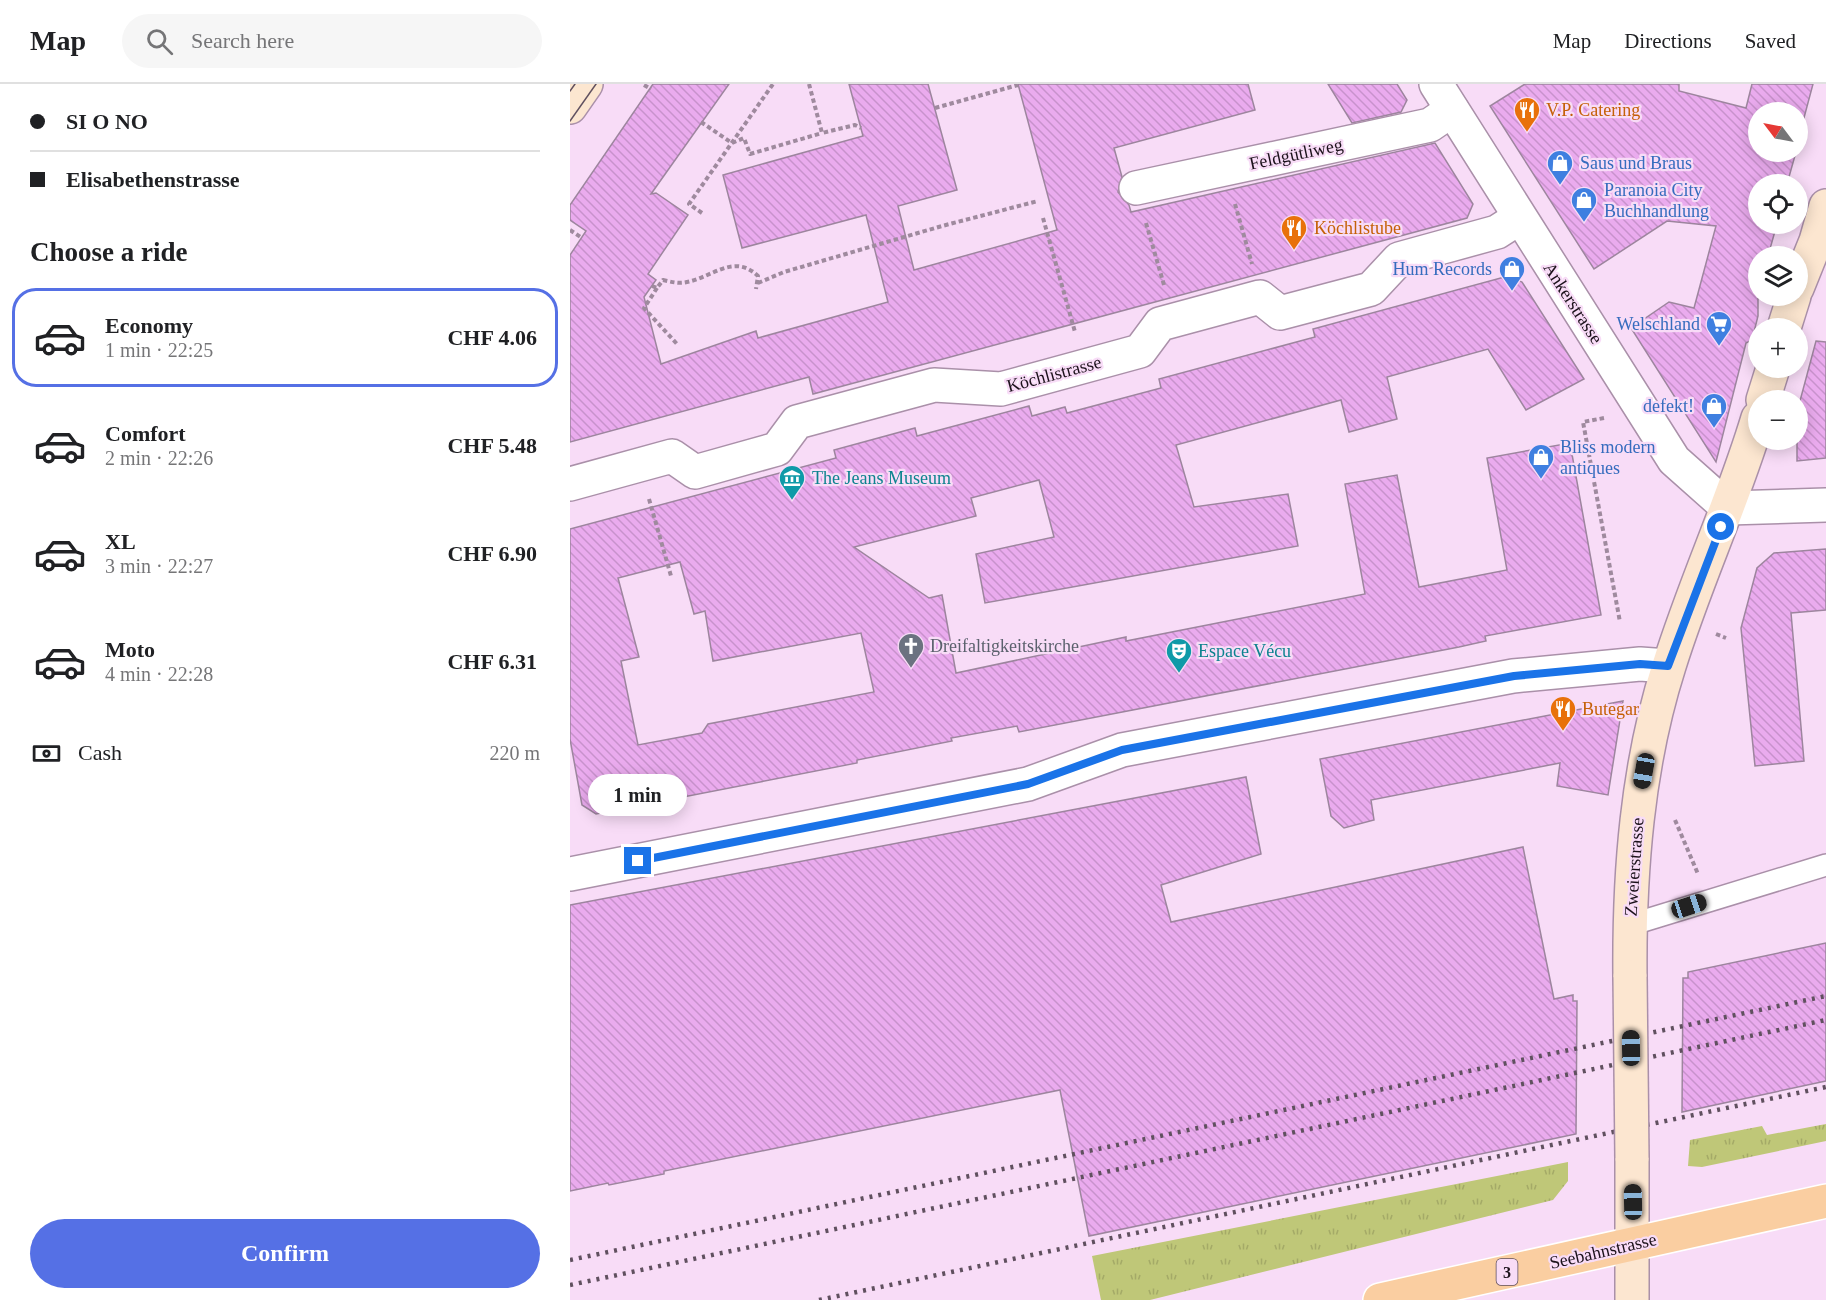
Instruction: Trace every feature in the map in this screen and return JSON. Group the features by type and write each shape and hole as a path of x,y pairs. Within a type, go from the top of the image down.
{"main road":[{"name":"Seebahnstrasse","path":"1380,1300 1826,1201"}],"street":[{"path":"570,107 586,84"},
{"name":"Feldgütliweg","path":"1136,188 1430,125 1444,97"},
{"name":"Ankerstrasse","path":"1444,97 1674,460 1728,508"},
{"path":"1808,261 1826,206"},
{"name":"Köchlistrasse","path":"570,484 672,456 695,472 777,449 797,422 934,385 1001,389 1140,351 1160,324 1260,297 1280,313 1371,289 1399,259 1497,232 1520,218"},
{"name":"Zweierstrasse","path":"1632,1300 1634,1244 1630,925 1641,787 1668,666 1728,508 1748,448"},
{"path":"1728,508 1826,505"},
{"path":"570,874 1028,784 1122,750 1514,676 1640,664 1668,666"}],"lane":[{"path":"1630,925 1826,865"}],"path":[{"path":"702,213 689,204 773,84"},
{"path":"809,84 822,133"},
{"path":"644,85 651,89"},
{"path":"935,108 1018,85"},
{"path":"701,122 732,143"},
{"path":"732,143 744,138 750,154 855,125 861,128"},
{"path":"1225,169 1254,271"},
{"path":"1136,188 1166,295"},
{"path":"758,283 784,272 1038,201"},
{"path":"1043,218 1075,332"},
{"path":"570,230 582,238"},
{"path":"677,344 644,308 663,280 678,284 689,282 726,266 750,269 758,276 756,290"},
{"path":"652,286 657,288"},
{"path":"1613,416 1583,422 1620,622"},
{"path":"649,499 670,576"}],"green space":[{"path":"1826,1124 1826,1141 1702,1167 1688,1166 1690,1140 1762,1126 1767,1135"},
{"path":"1568,1162 1568,1181 1553,1200 1150,1300 1101,1300 1092,1256"}],"building":[{"path":"653,84 729,84 651,194 656,193 688,215 648,274 656,280 644,297 661,364 756,331 758,338 888,302 866,215 742,248 723,175 863,136 849,84 928,84 957,190 898,206 914,270 1057,230 1018,84 1248,84 1255,110 1114,148 1122,177 1118,192 1129,205 1131,212 1435,143 1473,204 1467,218 813,394 809,377 570,442 570,255 586,231 570,220 570,205"},
{"path":"1328,84 1397,84 1407,100 1401,112 1352,123"},
{"path":"1525,84 1679,84 1679,91 1746,108 1752,84 1813,84 1808,103 1748,102 1748,162 1793,162 1790,174 1748,174 1748,234 1774,234 1771,246 1748,246 1748,306 1758,306 1758,316 1758,318 1748,318 1748,342 1716,462 1631,328 1669,302 1694,308 1716,226 1667,221 1594,269 1490,106"},
{"path":"1508,276 1522,282 1584,379 1526,410 1488,349 1387,377 1397,419 1349,432 1341,400 1176,445 1194,507 1288,494 1298,546 985,603 976,554 1054,537 1039,480 971,498 976,516 854,547 929,598 942,595 956,673 1126,637 1126,641 1365,594 1345,484 1397,475 1419,587 1507,570 1487,458 1570,443 1601,615 1485,636 1486,641 1459,647 1019,732 1017,726 951,738 952,741 857,760 857,763 596,814 582,805 570,739 570,529 836,458 834,450 915,428 917,436 1029,406 1032,416 1065,407 1067,413 1161,388 1159,379 1315,337 1313,329","holes":["680,562 694,614 705,611 713,661 861,633 874,692 708,724 702,733 638,745 621,661 639,657 618,578"]},
{"path":"1816,341 1826,342 1826,458 1797,461 1797,450 1808,450 1808,390 1803,390 1808,378"},
{"path":"1826,549 1826,610 1791,613 1804,761 1755,766 1741,628 1757,568 1774,553"},
{"path":"1623,701 1608,795 1557,786 1560,763 1371,800 1374,820 1344,828 1331,816 1320,759"},
{"path":"1246,777 1261,854 1161,885 1171,922 1523,847 1554,999 1573,995 1573,1001 1577,1001 1576,1134 1089,1236 1060,1090 664,1171 664,1174 570,1191 570,905"},
{"path":"1826,943 1826,1081 1682,1112 1683,978 1688,978 1688,972"}],"tram line":[{"path":"570,91 575,84"},
{"path":"570,121 596,84"}],"railway":[{"path":"570,1260 1826,996"},
{"path":"570,1285 1826,1020"},
{"path":"819,1300 1826,1087"}],"place":[{"name":"V.P. Catering","path":"1527,133"},
{"name":"Saus und Braus","path":"1560,186"},
{"name":"Paranoia City Buchhandlung","path":"1584,223"},
{"name":"Köchlistube","path":"1294,251"},
{"name":"Hum Records","path":"1512,292"},
{"name":"Welschland","path":"1719,347"},
{"name":"defekt!","path":"1714,429"},
{"name":"Bliss modern antiques","path":"1541,480"},
{"name":"The Jeans Museum","path":"792,501"},
{"name":"Dreifaltigkeitskirche","path":"911,669"},
{"name":"Espace Vécu","path":"1179,674"},
{"name":"Butegar","path":"1563,732"}],"route":[{"path":"638,861 1028,784 1122,750 1514,676 1640,664 1668,666 1721,527"}]}
